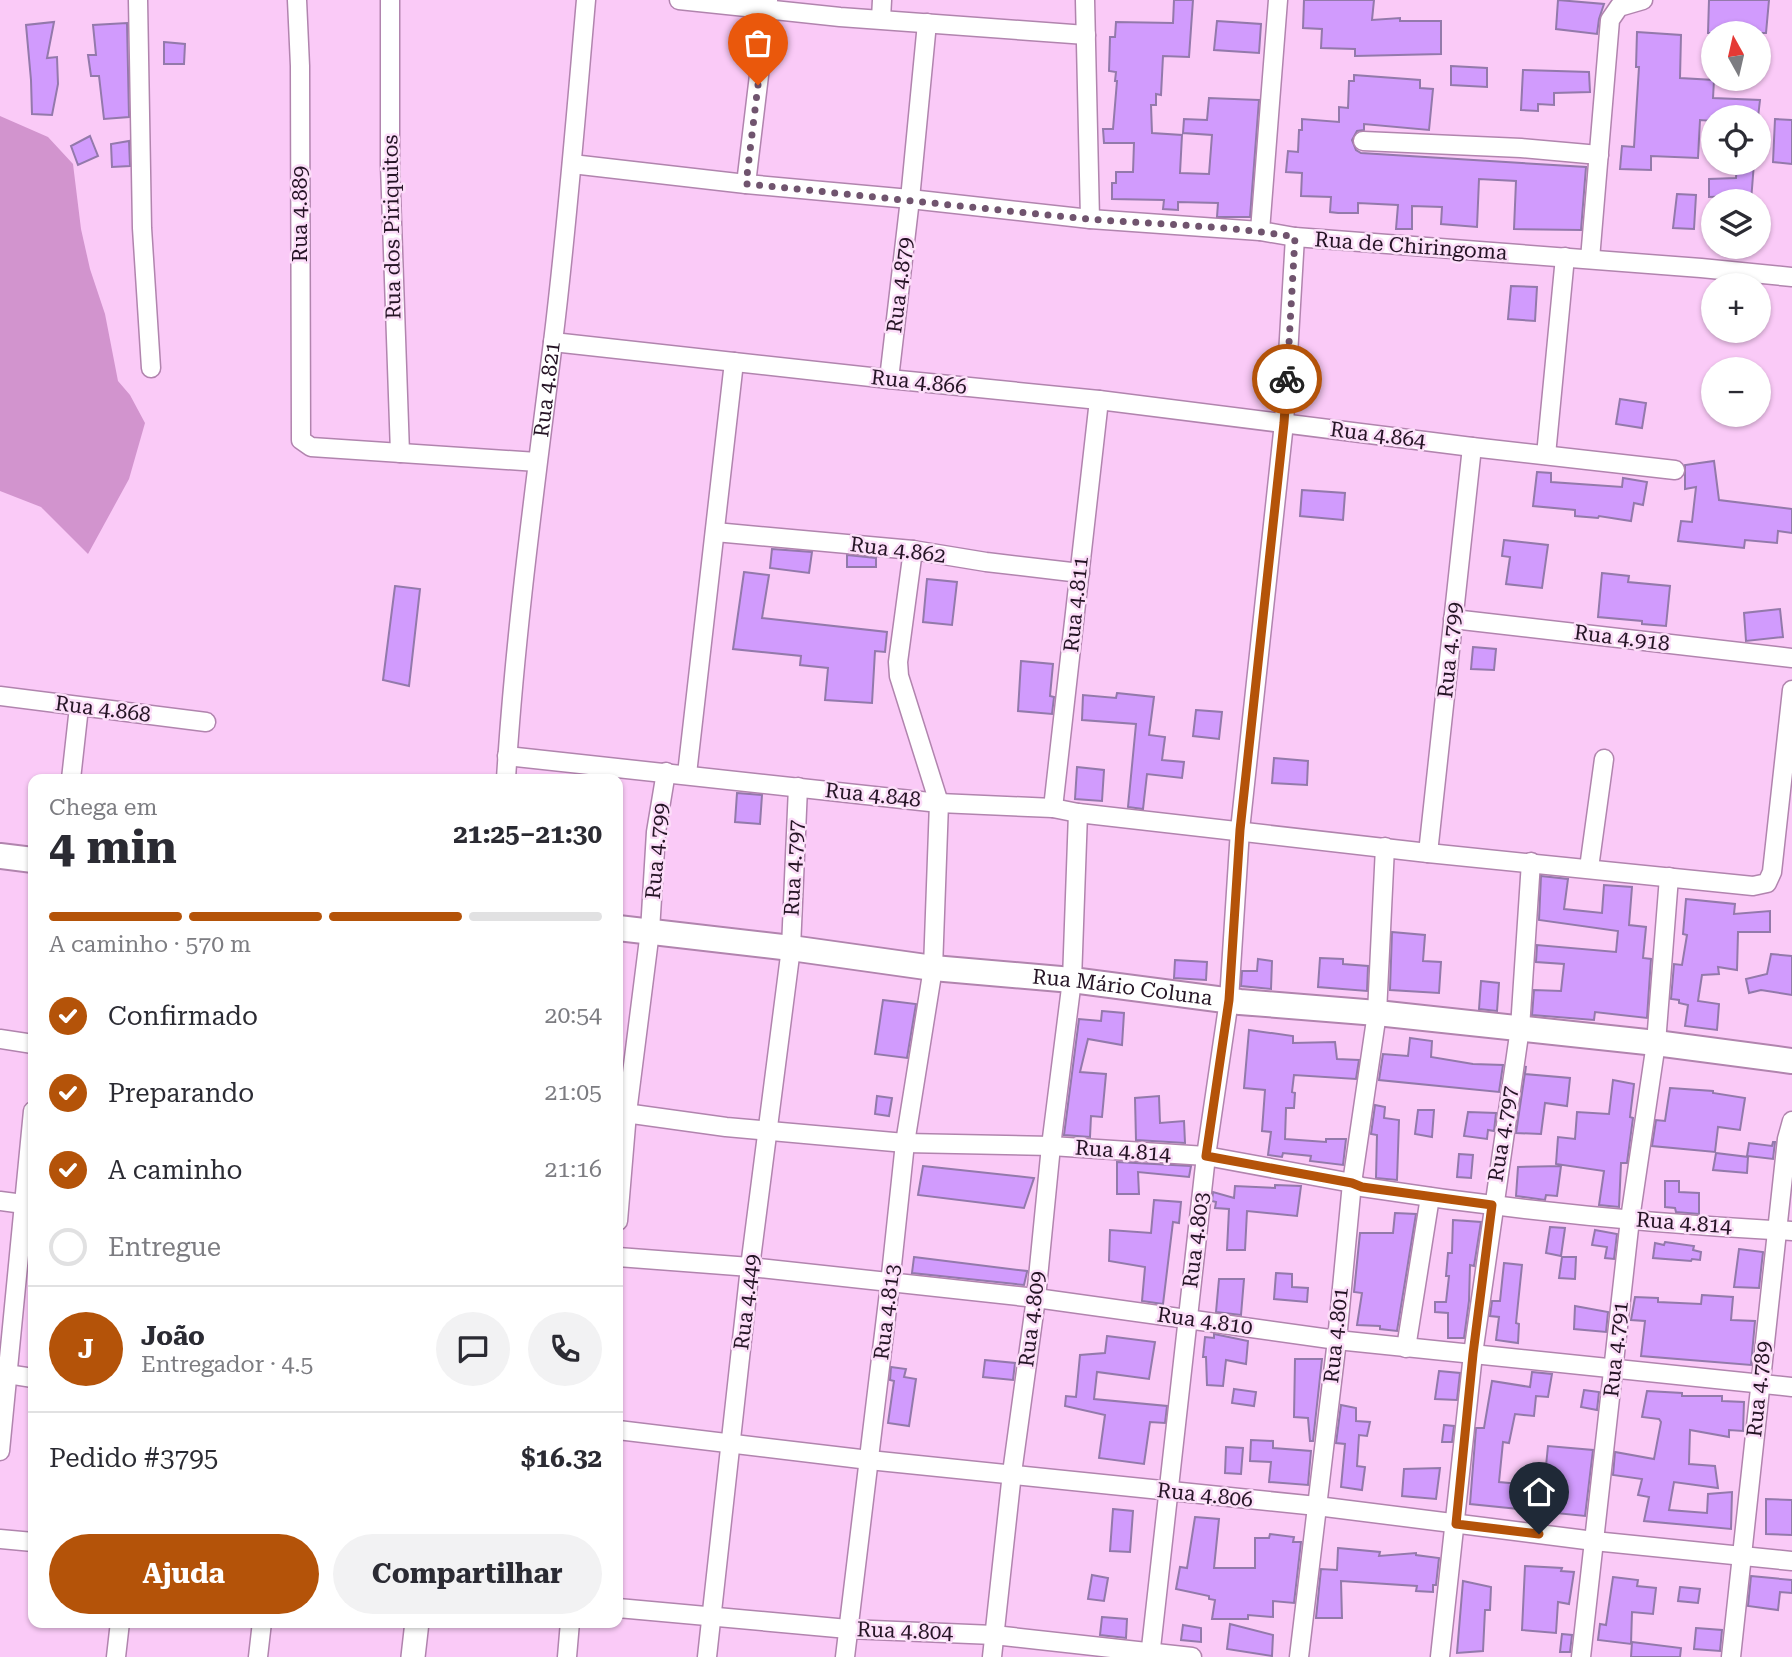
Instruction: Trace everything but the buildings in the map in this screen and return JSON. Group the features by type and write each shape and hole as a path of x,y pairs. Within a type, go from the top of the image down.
{"main road":[{"path":"0,856 28,859"},
{"name":"Rua Mário Coluna","path":"623,928 933,968 1072,980 1229,1000 1520,1028 1792,1061"}],"street":[{"path":"138,0 142,228 151,368"},
{"name":"Rua 4.889","path":"297,0 300,79 300,440 311,447 400,453"},
{"name":"Rua dos Piriquitos","path":"390,0 390,165 400,453"},
{"name":"Rua 4.821","path":"506,774 537,462 572,164 586,0"},
{"path":"679,0 767,5 881,19 1086,35"},
{"path":"881,19 882,0"},
{"path":"1085,0 1090,219"},
{"path":"1260,231 1278,0"},
{"path":"1590,259 1611,20 1619,7 1643,0"},
{"path":"746,184 767,5"},
{"name":"Rua 4.879","path":"889,379 927,23"},
{"path":"1363,142 1521,148 1598,155"},
{"name":"Rua de Chiringoma","path":"572,164 1090,219 1792,277"},
{"name":"Rua 4.803","path":"1150,1654 1186,1319 1229,1000 1240,830 1284,423 1295,237"},
{"path":"1546,455 1565,257"},
{"name":"Rua 4.866","path":"553,342 1099,400 1284,423"},
{"path":"687,774 734,362"},
{"name":"Rua 4.811","path":"1053,808 1099,400"},
{"name":"Rua 4.864","path":"1284,423 1675,470"},
{"name":"Rua 4.799","path":"1428,853 1472,447"},
{"path":"400,453 537,462"},
{"name":"Rua 4.862","path":"715,532 913,550 1080,573"},
{"name":"Rua 4.813","path":"845,1657 905,1143 933,968 939,803 899,676 901,638 913,550"},
{"name":"Rua 4.918","path":"1453,619 1792,658"},
{"path":"1786,804 1792,690"},
{"name":"Rua 4.868","path":"0,696 206,722"},
{"path":"72,774 79,707"},
{"name":"Rua 4.848","path":"507,756 939,803 1053,808 1428,853 1753,886 1767,883 1772,872 1786,804"},
{"path":"1589,868 1604,759"},
{"name":"Rua 4.799","path":"623,1106 650,931 656,832 666,772"},
{"name":"Rua 4.797","path":"790,948 798,787"},
{"name":"Rua 4.809","path":"992,1657 1072,980 1078,813"},
{"name":"Rua 4.801","path":"1299,1657 1352,1183 1377,1013 1385,847"},
{"name":"Rua 4.797","path":"1440,1657 1473,1354 1492,1205 1520,1028 1531,862"},
{"name":"Rua 4.791","path":"1581,1657 1630,1219 1656,1043 1669,877"},
{"name":"Rua 4.449","path":"707,1657 750,1267 790,948"},
{"path":"0,1039 28,1043"},
{"name":"Rua 4.814","path":"623,1113 726,1127 905,1143 1051,1146 1206,1156 1430,1198 1630,1219 1785,1231"},
{"name":"Rua 4.789","path":"1731,1657 1759,1384 1785,1231 1787,1139 1792,1121"},
{"path":"1406,1348 1430,1198"},
{"path":"0,1201 28,1204 4,1374 0,1451"},
{"name":"Rua 4.810","path":"623,1257 750,1267 1036,1298 1336,1340 1792,1387"},
{"path":"4,1374 28,1377"},
{"name":"Rua 4.806","path":"623,1431 869,1460 1317,1506 1594,1541 1792,1562"},
{"path":"0,1539 28,1542"},
{"name":"Rua 4.804","path":"623,1609 848,1629 994,1635 1192,1657"},
{"path":"116,1657 119,1628"},
{"path":"258,1657 261,1628"},
{"path":"413,1657 416,1628"},
{"path":"566,1657 569,1628"}],"shaded area":[{"path":"0,116 48,137 73,164 81,229 90,269 105,314 118,381 130,395 145,423 129,479 88,554 41,507 0,491"}],"way so far":[{"path":"758,85 746,184 1090,219 1260,231 1295,237 1287,379"}],"route":[{"path":"1287,379 1240,830 1229,1000 1206,1156 1362,1187 1492,1205 1473,1354 1456,1524 1539,1534"}]}
